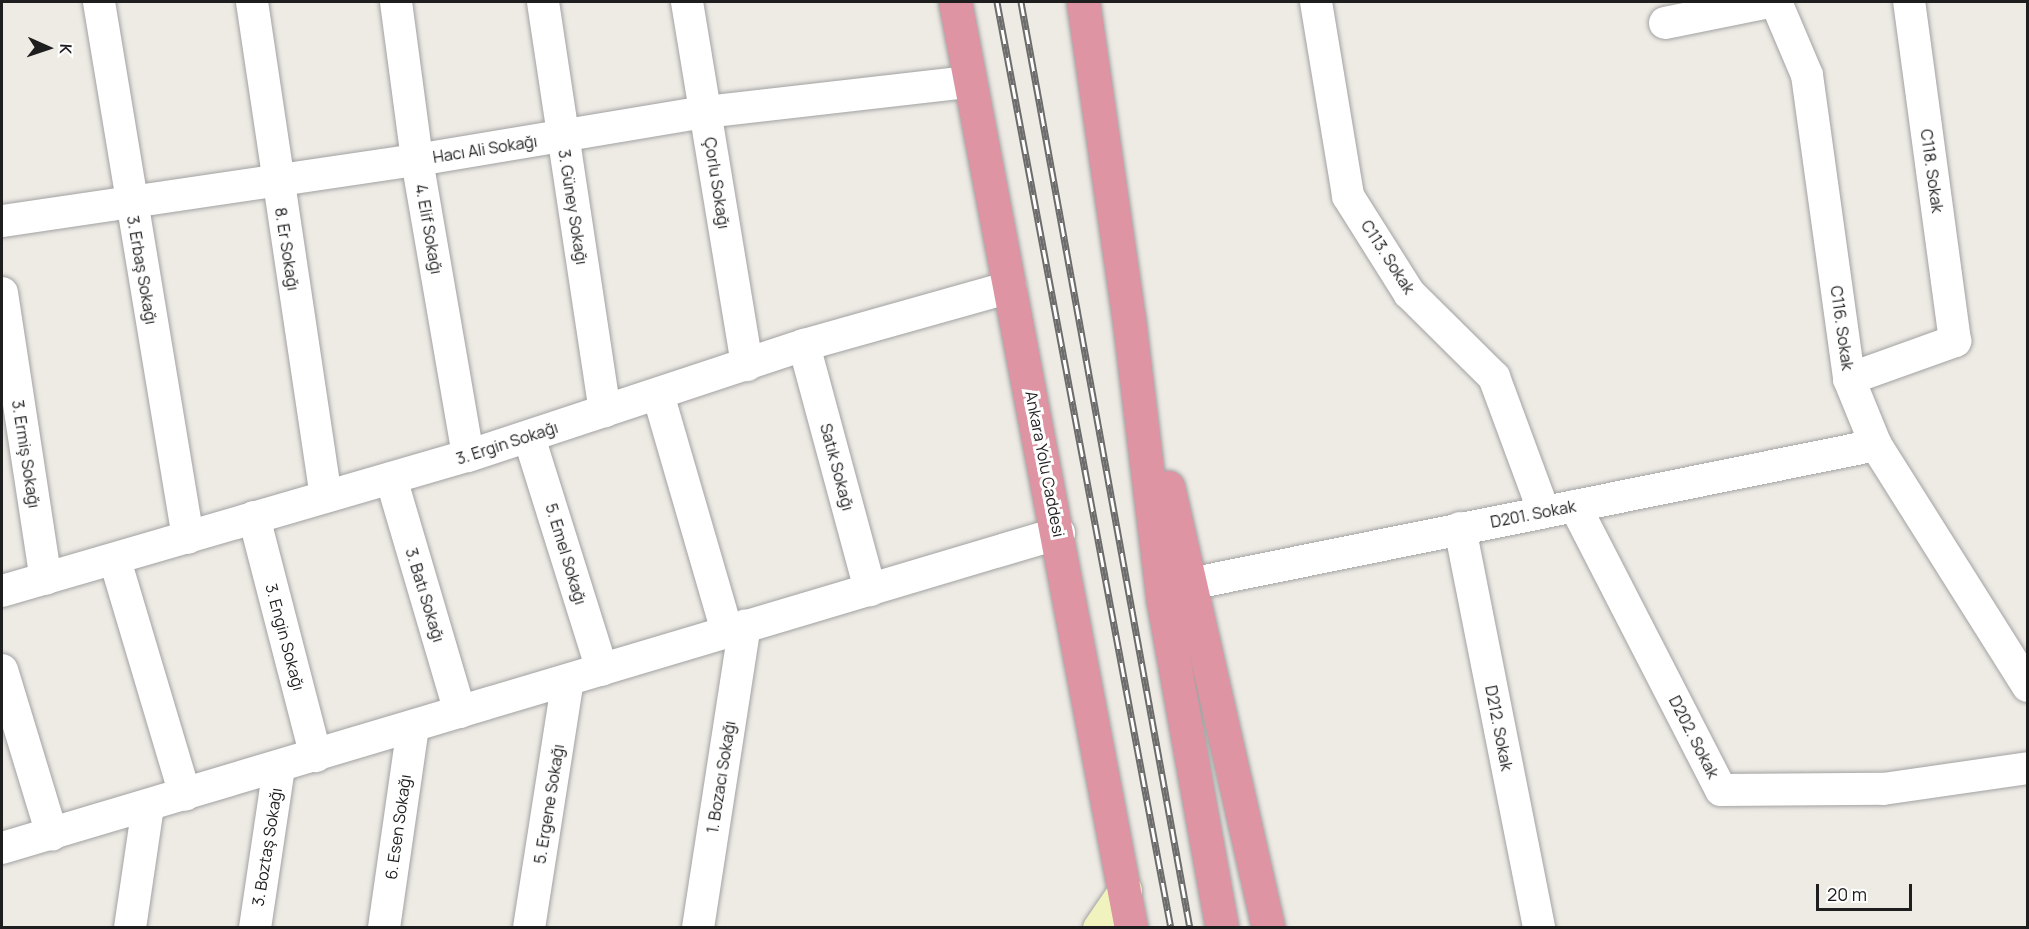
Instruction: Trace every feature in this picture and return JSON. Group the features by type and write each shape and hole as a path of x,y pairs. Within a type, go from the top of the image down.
{"highway":[{"name":"Ankara Yolu Caddesi","path":"955,2 1059,533 1131,927"},
{"path":"1083,2 1129,321 1163,601 1222,927"},
{"path":"1129,321 1268,927"}],"main road":[{"path":"1099,927 1125,890"}],"street":[{"name":"3. Erbaş Sokağı","path":"99,2 188,537"},
{"name":"8. Er Sokağı","path":"252,2 326,496"},
{"name":"4. Elif Sokağı","path":"396,2 417,160 468,456"},
{"name":"3. Güney Sokağı","path":"543,2 605,411"},
{"name":"Çorlu Sokağı","path":"687,2 747,365"},
{"name":"C113. Sokak","path":"1316,2 1348,196 1409,293 1494,377 1544,512"},
{"path":"1665,23 1769,2"},
{"name":"C116. Sokak","path":"1776,2 1807,75 1849,379 1876,445 2028,686"},
{"name":"C118. Sokak","path":"1849,379 1955,341 1909,2"},
{"name":"Hacı Ali Sokağı","path":"2,221 417,160 705,112 970,82"},
{"name":"3. Ergin Sokağı","path":"2,591 468,456 804,345 1010,288"},
{"name":"3. Ermiş Sokağı","path":"2,293 46,579"},
{"name":"Satık Sokağı","path":"804,345 870,590"},
{"name":"1. Bozacı Sokağı","path":"658,394 736,629 698,927"},
{"name":"5. Emel Sokağı","path":"529,437 602,670"},
{"name":"D201. Sokak","path":"1190,584 1876,445"},
{"name":"3. Batı Sokağı","path":"391,478 460,712"},
{"name":"D202. Sokak","path":"1575,506 1721,789 1883,789 2028,768"},
{"name":"3. Engin Sokağı","path":"254,517 316,756"},
{"name":"D212. Sokak","path":"1460,528 1539,927"},
{"path":"2,848 52,835 1059,533"},
{"path":"115,560 185,795"},
{"path":"2,670 52,835"},
{"name":"5. Ergene Sokağı","path":"529,927 568,680"},
{"name":"6. Esen Sokağı","path":"384,927 413,727"},
{"name":"3. Boztaş Sokağı","path":"255,927 279,766"},
{"path":"130,927 147,806"}],"railway":[{"path":"997,2 1171,928"},
{"path":"1021,2 1190,928"}]}
